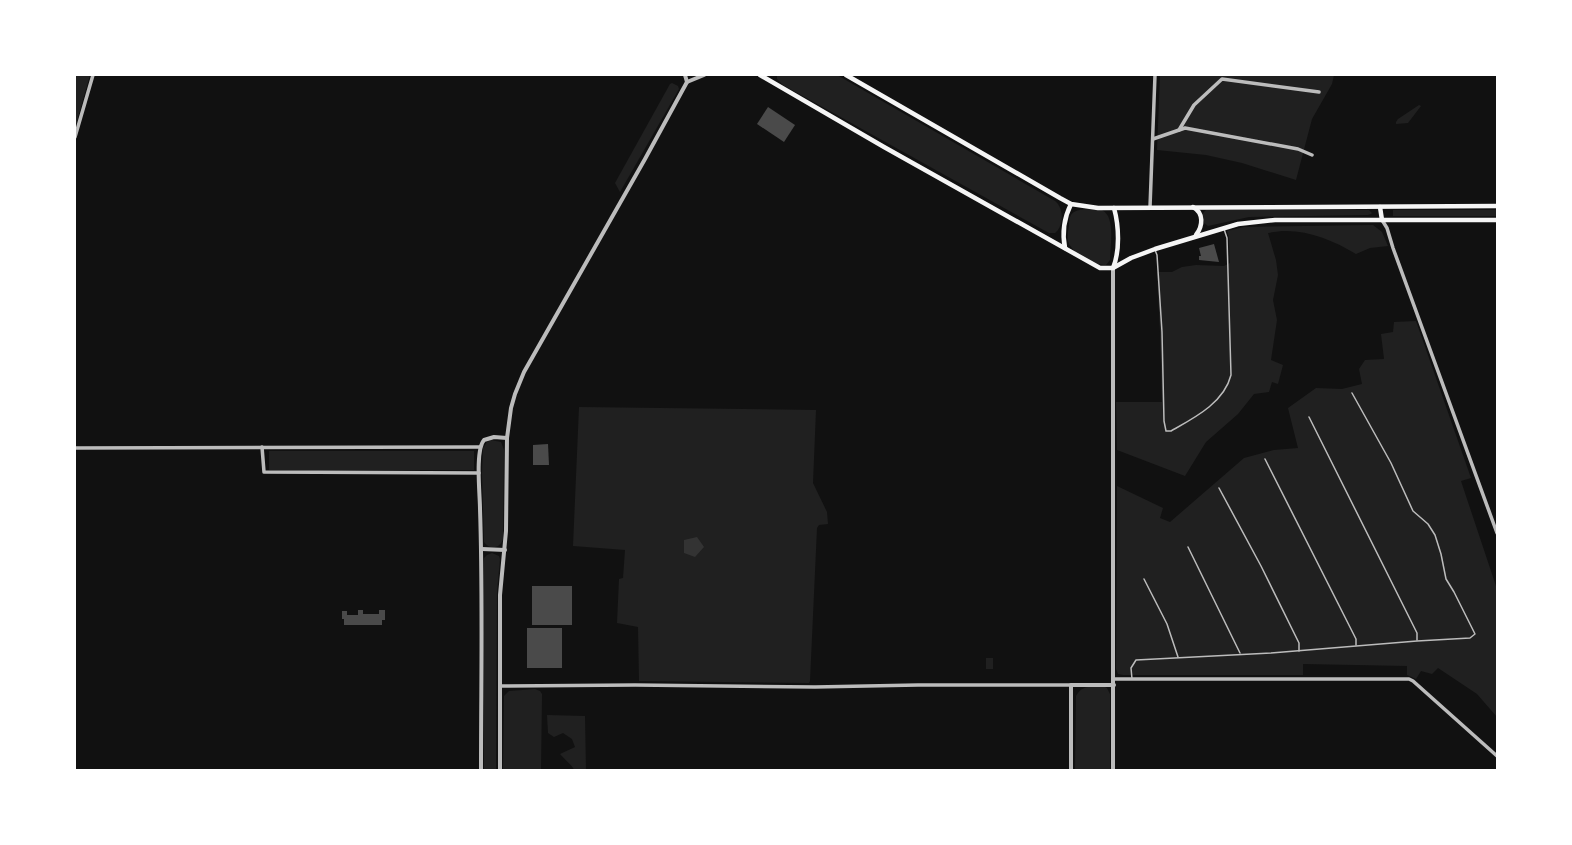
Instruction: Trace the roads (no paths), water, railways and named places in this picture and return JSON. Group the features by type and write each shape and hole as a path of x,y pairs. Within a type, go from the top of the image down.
{"main road":[{"path":"760,75 767,77 884,147 1100,268 1113,268 1131,258 1155,249 1238,224 1275,220 1497,220"},
{"path":"846,75 1072,204 1098,208 1497,206"},
{"path":"1065,248 1063,234 1067,212 1072,204"},
{"path":"1191,207 1198,211 1201,219 1201,227 1194,236"},
{"path":"1380,207 1382,220"},
{"path":"1113,268 1117,258 1117,219 1114,208"}],"street":[{"path":"75,137 93,75"},
{"path":"685,75 687,82"},
{"path":"500,770 500,595 505,550 507,438 511,408 515,394 524,372 687,82 704,75"},
{"path":"1150,207 1155,75"},
{"path":"1179,130 1194,106 1222,79 1319,92"},
{"path":"1153,139 1185,128 1298,149 1312,155"},
{"path":"1382,220 1387,228 1497,533"},
{"path":"1113,268 1113,770"},
{"path":"481,770 482,550 479,473 480,447 484,440 494,437 507,438"},
{"path":"262,447 264,472 479,473"},
{"path":"75,448 480,447"},
{"path":"482,550 505,550"},
{"path":"1113,679 1403,678 1413,681 1497,756"},
{"path":"501,686 815,687 918,685 1114,685"},
{"path":"1071,685 1071,770"}],"lane":[{"path":"1155,249 1157,255 1162,332 1164,421 1166,431 1171,431 1200,414 1221,395 1228,386 1231,375 1227,238 1223,228"},
{"path":"1132,679 1131,668 1136,660 1240,653 1299,651 1470,638 1475,634 1446,579 1441,554 1435,535 1428,524 1413,511 1391,463 1352,393"},
{"path":"1309,418 1416,633 1416,641"},
{"path":"1265,459 1356,639 1356,646"},
{"path":"1219,488 1300,643 1299,651"},
{"path":"1188,547 1240,653"},
{"path":"1144,579 1167,624 1178,657"}]}
